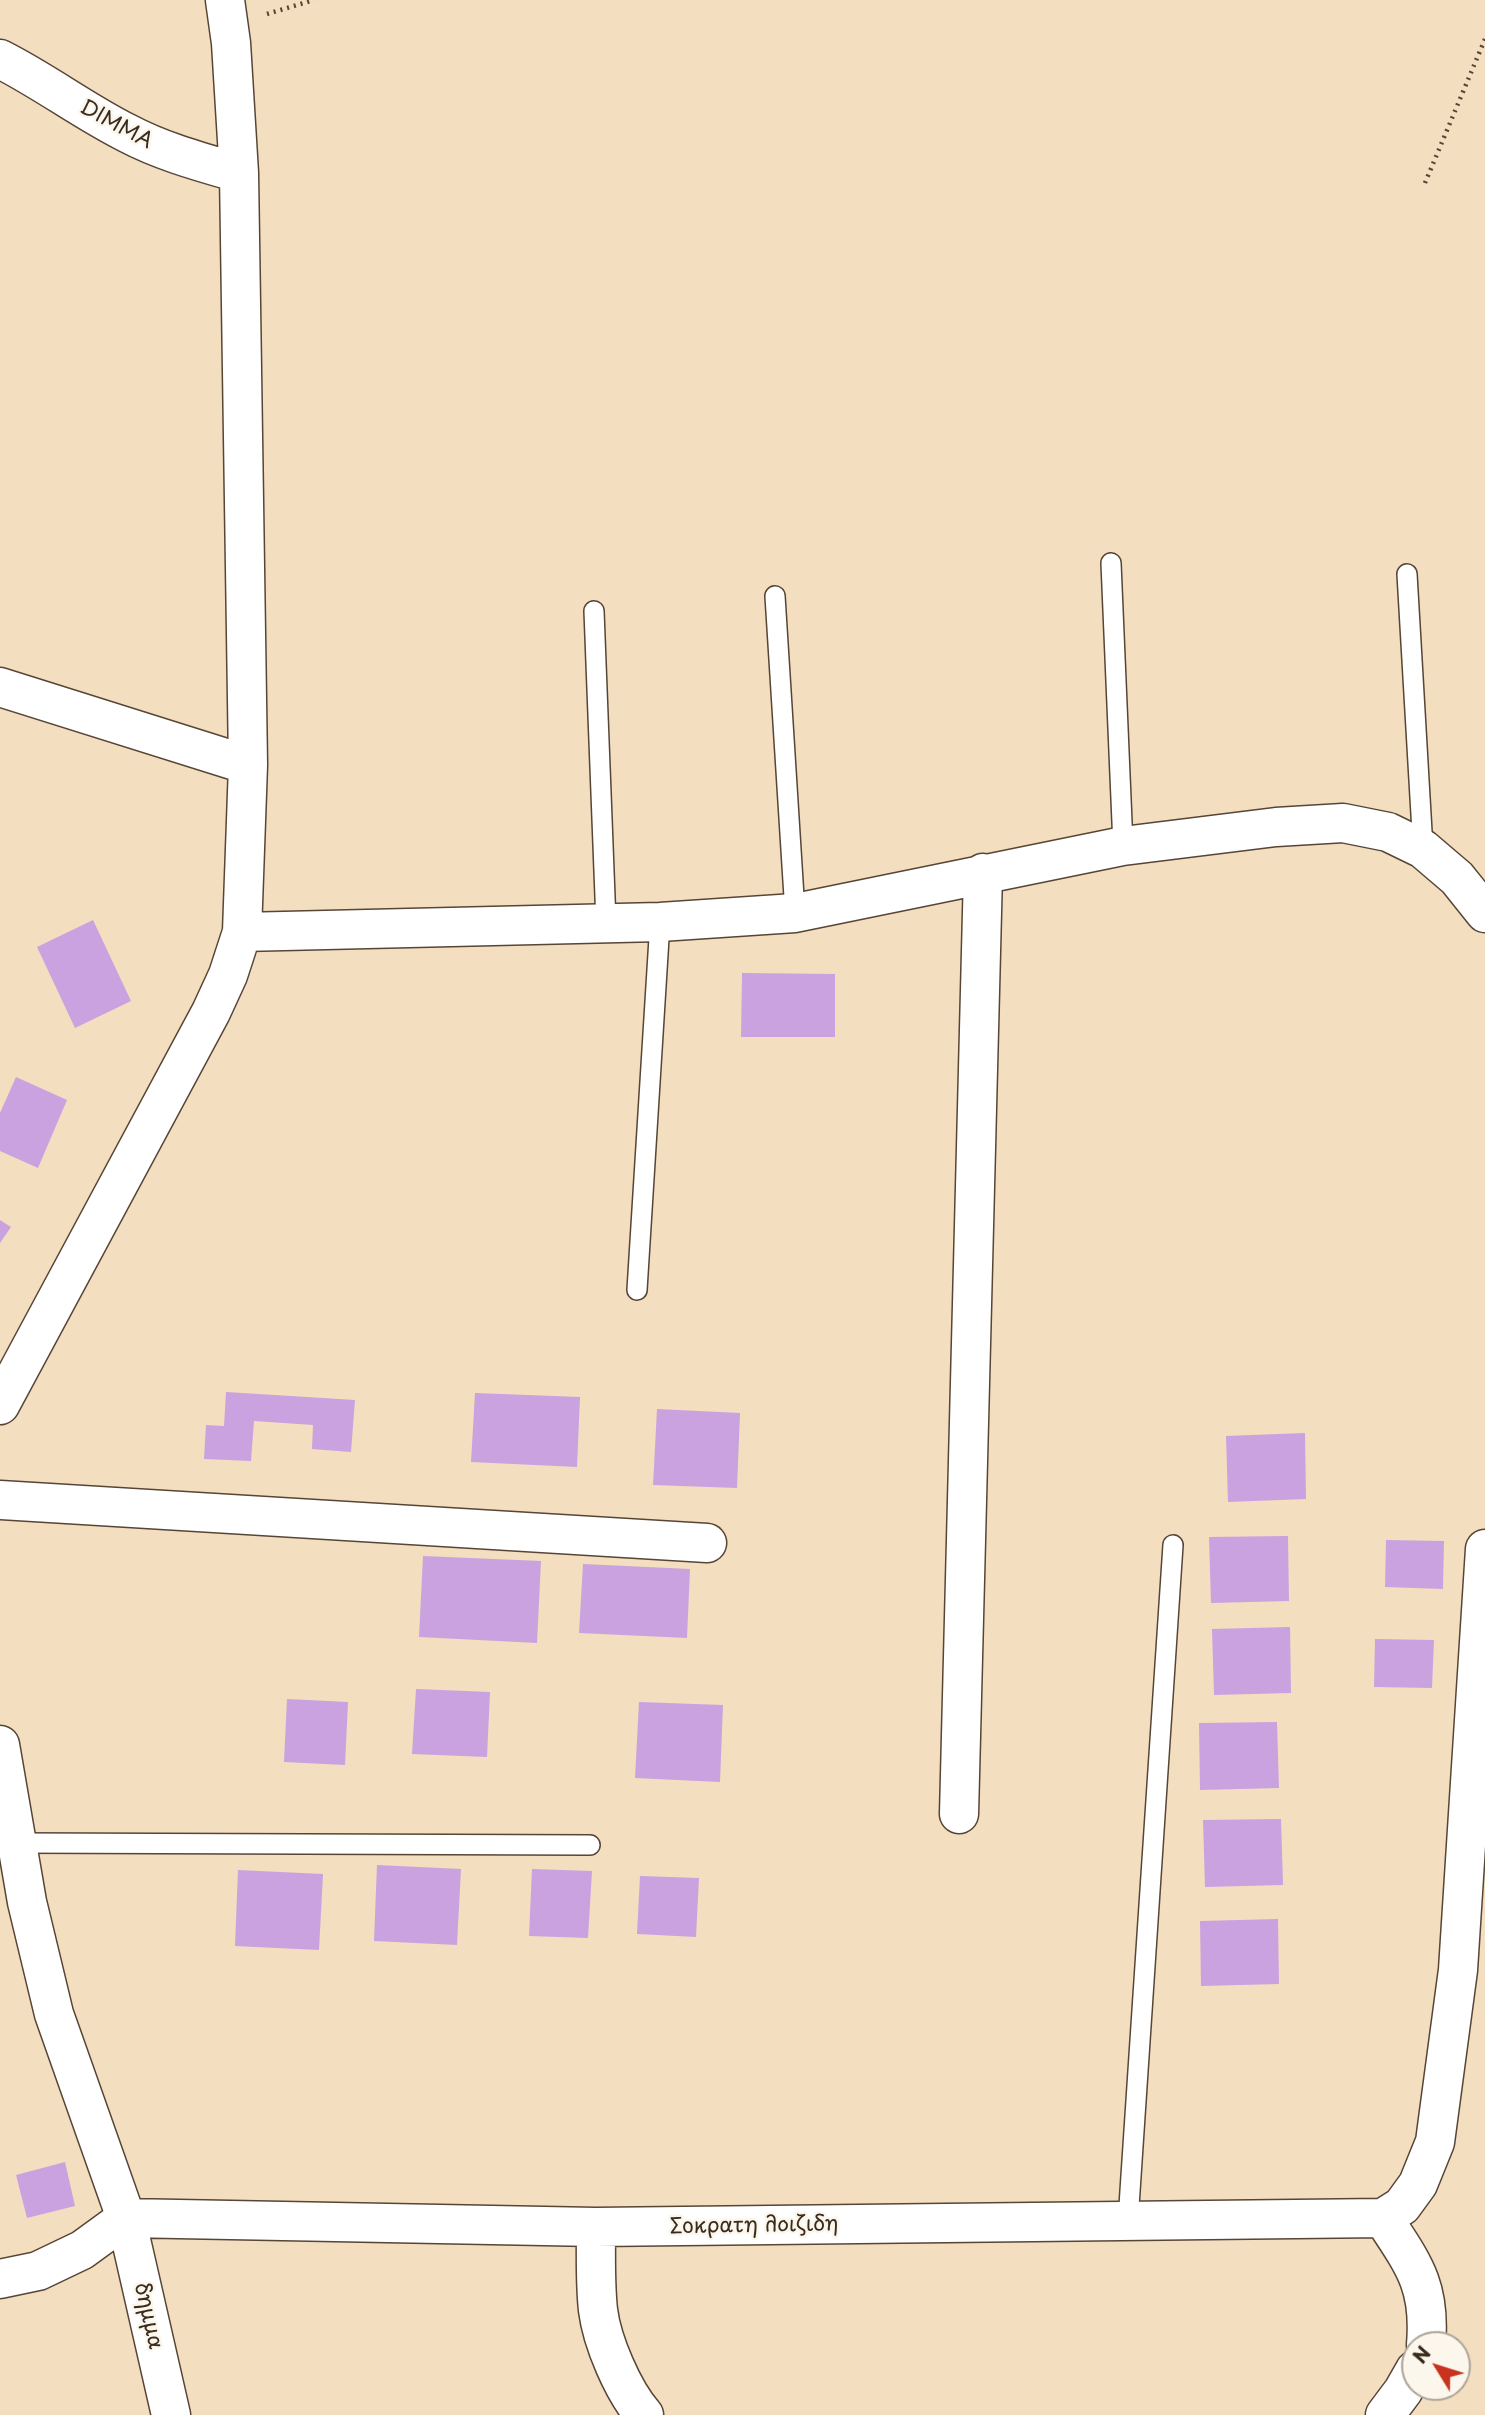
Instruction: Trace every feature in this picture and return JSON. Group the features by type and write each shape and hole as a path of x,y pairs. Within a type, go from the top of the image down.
{"street":[{"path":"0,1405 211,1012 228,975 242,932 248,765 239,173 231,43 225,0"},
{"name":"DIMMA","path":"0,59 128,134 174,154 239,173"},
{"path":"0,687 248,765"},
{"path":"242,932 660,922 795,913 1123,846 1276,827 1343,823 1388,832 1423,849 1457,878 1485,913"},
{"path":"959,1814 983,873"},
{"path":"0,1500 707,1543"},
{"path":"1427,2331 1423,2288 1414,2264 1383,2218 1402,2207 1418,2184 1435,2142 1472,1972 1485,1549"},
{"name":"δημμα","path":"0,1745 27,1902 54,2014 126,2218 171,2415"},
{"path":"0,2279 38,2271 82,2250 126,2218"},
{"name":"Σοκρατη λοιζιδη","path":"126,2218 596,2227 1383,2218"},
{"path":"596,2227 598,2312 620,2375 644,2415"},
{"path":"1385,2415 1401,2395"}],"lane":[{"path":"1111,563 1123,846"},
{"path":"1407,574 1423,849"},
{"path":"775,596 795,913"},
{"path":"594,611 606,923"},
{"path":"637,1290 660,922"},
{"path":"1128,2221 1174,1545"},
{"path":"17,1843 590,1845"}],"path":[{"path":"1425,183 1485,39"}],"building":[{"path":"93,920 131,1001 75,1028 37,947"},
{"path":"742,973 835,974 835,1037 741,1037"},
{"path":"16,1077 67,1100 38,1168 0,1151 0,1113"},
{"path":"0,1220 11,1227 0,1243"},
{"path":"226,1392 355,1400 351,1452 312,1449 313,1425 254,1421 251,1461 204,1459 206,1425 224,1426"},
{"path":"475,1393 580,1397 577,1467 471,1462"},
{"path":"657,1409 740,1413 737,1488 653,1485"},
{"path":"1305,1433 1306,1499 1228,1502 1226,1436"},
{"path":"1288,1536 1289,1601 1211,1603 1209,1537"},
{"path":"1386,1540 1444,1541 1443,1589 1385,1587"},
{"path":"423,1556 541,1561 537,1643 419,1637"},
{"path":"583,1564 690,1569 687,1638 579,1633"},
{"path":"1290,1627 1291,1693 1214,1695 1212,1629"},
{"path":"1375,1639 1434,1640 1432,1688 1374,1687"},
{"path":"416,1689 490,1692 487,1757 412,1754"},
{"path":"287,1699 348,1702 345,1765 284,1762"},
{"path":"639,1702 723,1705 720,1782 635,1778"},
{"path":"1277,1722 1279,1788 1200,1790 1199,1723"},
{"path":"1281,1819 1283,1885 1205,1887 1203,1820"},
{"path":"377,1865 461,1869 457,1945 374,1941"},
{"path":"532,1869 592,1871 588,1938 529,1936"},
{"path":"238,1870 323,1874 319,1950 235,1946"},
{"path":"640,1876 699,1878 696,1937 637,1934"},
{"path":"1278,1919 1279,1984 1201,1986 1200,1921"},
{"path":"65,2162 75,2206 27,2218 16,2175"}]}
